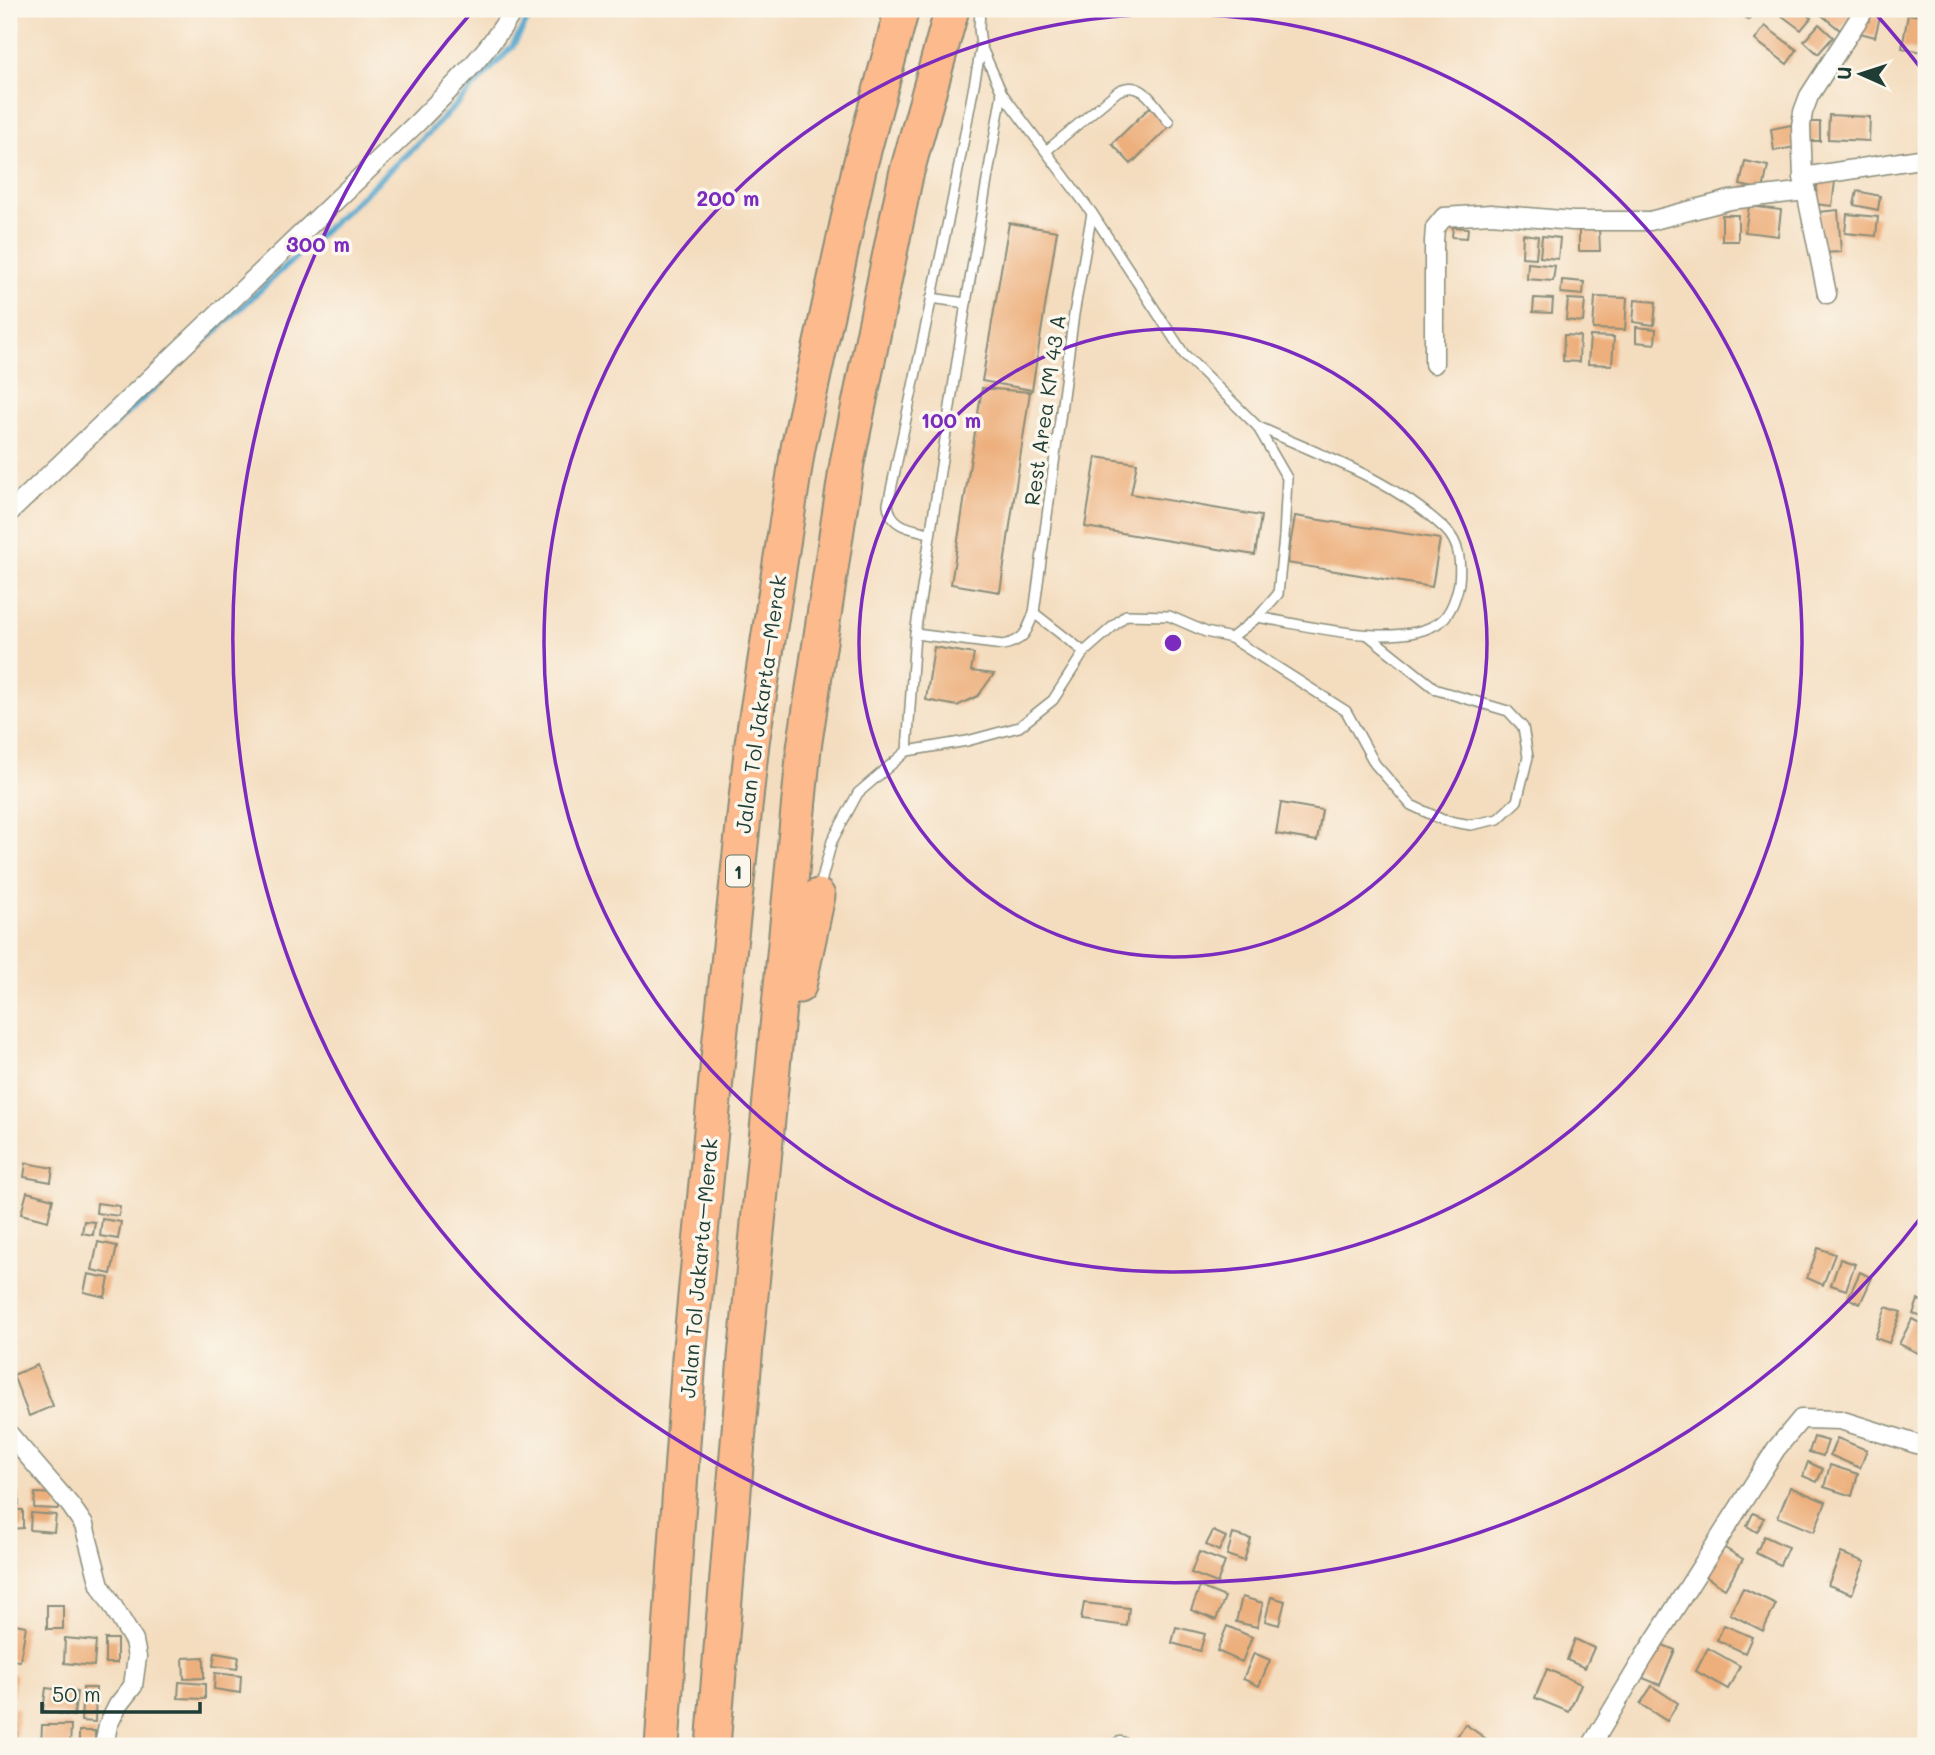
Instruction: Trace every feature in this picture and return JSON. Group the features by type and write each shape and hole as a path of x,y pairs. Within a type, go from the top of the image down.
{"highway":[{"name":"Jalan Tol Jakarta–Merak","path":"662,1746 689,1358 752,743 799,448 859,169 902,9"},
{"path":"713,1746 745,1357 804,748 847,463 906,175 953,9"},
{"path":"745,1357 800,976 818,896"}],"street":[{"path":"9,513 419,121 476,63 500,33 514,9"},
{"path":"1827,294 1804,184 1801,126 1809,96 1865,9"},
{"path":"1434,364 1434,241 1435,228 1444,217 1491,214 1573,221 1650,221 1730,200 1926,158"},
{"path":"1591,1746 1776,1448 1801,1419 1840,1420 1926,1447"},
{"path":"9,1434 71,1506 83,1525 100,1585 134,1641 137,1657 133,1686 118,1705 108,1725 104,1746"}],"lane":[{"path":"930,533 905,528 891,517 888,504 952,202 981,46 980,9"},
{"path":"981,46 1002,93 1092,212 1184,354 1257,426 1286,478 1278,594 1258,617 1231,638"},
{"path":"1046,151 1118,90 1126,87 1134,86 1142,90 1169,122"},
{"path":"907,751 915,634 966,303 1002,93"},
{"name":"Rest Area KM 43 A","path":"915,634 1003,645 1022,638 1034,613 1074,314 1092,212"},
{"path":"931,298 966,303"},
{"path":"1257,426 1397,491 1446,529 1459,547 1459,584 1448,614 1439,622 1411,633 1368,635 1258,617"},
{"path":"1034,613 1084,652"},
{"path":"818,896 831,841 858,793 907,751 967,741 1018,727 1053,700 1084,652 1126,615 1169,616 1206,632 1231,638 1346,711 1375,764 1411,805 1443,820 1471,825 1498,819 1517,801 1528,757 1523,727 1508,711 1437,690 1368,635"}],"building":[{"path":"1735,9 1758,9 1749,20"},
{"path":"1773,9 1798,9 1811,18 1801,30"},
{"path":"1823,9 1858,9 1840,30 1819,13"},
{"path":"1865,13 1880,17 1875,37 1860,33"},
{"path":"1908,14 1926,17 1923,52 1902,48"},
{"path":"1819,24 1833,37 1818,54 1804,41"},
{"path":"1765,26 1797,50 1787,64 1755,40"},
{"path":"1150,107 1169,127 1131,164 1112,144"},
{"path":"1829,115 1870,117 1869,141 1828,139"},
{"path":"1807,122 1820,122 1820,141 1807,141"},
{"path":"1796,124 1800,146 1774,151 1771,129"},
{"path":"1745,161 1768,166 1763,190 1740,185"},
{"path":"1818,179 1835,181 1832,206 1815,204"},
{"path":"1857,191 1880,196 1878,210 1854,205"},
{"path":"1749,206 1781,210 1778,236 1745,232"},
{"path":"1838,210 1841,252 1821,253 1819,212"},
{"path":"1847,214 1878,217 1876,236 1845,233"},
{"path":"1722,215 1738,215 1738,241 1722,241"},
{"path":"1009,223 1057,231 1032,390 982,381"},
{"path":"1453,227 1468,228 1467,238 1452,237"},
{"path":"1599,228 1600,251 1579,251 1579,229"},
{"path":"1523,234 1538,236 1536,258 1522,257"},
{"path":"1542,236 1560,238 1558,259 1540,257"},
{"path":"1528,263 1555,266 1553,281 1527,279"},
{"path":"1562,280 1584,282 1583,295 1561,293"},
{"path":"1595,297 1627,298 1625,330 1593,329"},
{"path":"1534,298 1553,299 1552,313 1533,312"},
{"path":"1568,299 1585,300 1583,322 1566,320"},
{"path":"1635,300 1656,302 1654,325 1633,322"},
{"path":"1636,327 1656,329 1655,344 1636,342"},
{"path":"1564,335 1580,336 1579,362 1563,361"},
{"path":"1590,336 1614,337 1612,365 1588,364"},
{"path":"982,388 1030,392 1000,592 951,584"},
{"path":"1096,457 1137,463 1131,494 1261,516 1255,555 1085,527"},
{"path":"1295,516 1440,539 1432,587 1287,563"},
{"path":"934,647 974,654 971,671 994,674 978,696 957,706 926,700"},
{"path":"1281,803 1322,810 1317,841 1276,834"},
{"path":"26,1163 53,1168 51,1182 24,1177"},
{"path":"27,1192 53,1199 48,1221 21,1214"},
{"path":"97,1203 120,1206 119,1216 96,1213"},
{"path":"102,1219 121,1222 118,1239 100,1236"},
{"path":"84,1221 95,1222 93,1235 82,1233"},
{"path":"98,1242 117,1246 111,1274 92,1270"},
{"path":"1818,1248 1835,1254 1823,1285 1807,1278"},
{"path":"1840,1259 1855,1264 1846,1290 1831,1285"},
{"path":"1860,1272 1872,1278 1860,1304 1848,1298"},
{"path":"88,1274 109,1278 105,1297 84,1292"},
{"path":"1918,1300 1926,1303 1926,1318 1913,1314"},
{"path":"1886,1307 1901,1312 1889,1343 1875,1338"},
{"path":"1912,1319 1926,1326 1926,1341 1920,1354 1899,1344"},
{"path":"37,1365 53,1406 29,1416 13,1375"},
{"path":"1814,1437 1828,1441 1823,1456 1809,1452"},
{"path":"1837,1438 1867,1450 1860,1468 1830,1455"},
{"path":"1808,1462 1823,1469 1817,1482 1803,1476"},
{"path":"1830,1465 1858,1474 1852,1496 1824,1487"},
{"path":"1790,1487 1826,1502 1814,1532 1778,1517"},
{"path":"9,1493 19,1493 19,1505 9,1505"},
{"path":"35,1493 59,1494 58,1509 34,1508"},
{"path":"9,1510 23,1510 23,1528 9,1529"},
{"path":"31,1513 56,1515 54,1532 30,1530"},
{"path":"1753,1513 1764,1518 1757,1532 1747,1526"},
{"path":"1213,1531 1226,1537 1219,1551 1206,1545"},
{"path":"1233,1534 1251,1539 1244,1561 1227,1555"},
{"path":"1764,1536 1788,1547 1780,1565 1756,1553"},
{"path":"1723,1547 1743,1559 1725,1589 1705,1576"},
{"path":"1199,1552 1225,1562 1217,1583 1191,1573"},
{"path":"1841,1553 1865,1562 1852,1594 1828,1585"},
{"path":"1200,1587 1225,1597 1216,1620 1191,1610"},
{"path":"1743,1588 1776,1604 1763,1631 1730,1614"},
{"path":"1242,1597 1263,1603 1257,1627 1236,1622"},
{"path":"1271,1597 1285,1601 1279,1625 1265,1621"},
{"path":"1084,1603 1129,1608 1127,1626 1081,1620"},
{"path":"47,1605 63,1605 63,1629 47,1629"},
{"path":"9,1623 26,1626 20,1661 9,1660"},
{"path":"1724,1625 1752,1637 1745,1653 1717,1640"},
{"path":"1227,1626 1252,1637 1242,1662 1217,1651"},
{"path":"1176,1627 1205,1634 1200,1651 1172,1643"},
{"path":"65,1638 96,1641 94,1666 64,1663"},
{"path":"105,1639 117,1639 117,1663 105,1663"},
{"path":"1575,1639 1594,1648 1585,1668 1567,1660"},
{"path":"1658,1643 1675,1650 1660,1685 1643,1678"},
{"path":"1708,1648 1740,1666 1728,1689 1696,1671"},
{"path":"215,1653 239,1657 237,1669 213,1666"},
{"path":"1254,1653 1270,1660 1259,1686 1243,1679"},
{"path":"204,1657 204,1678 184,1679 183,1658"},
{"path":"1547,1669 1581,1684 1569,1712 1535,1698"},
{"path":"215,1673 241,1676 240,1693 214,1689"},
{"path":"9,1674 16,1675 13,1697 9,1696"},
{"path":"179,1682 205,1684 205,1699 178,1698"},
{"path":"1652,1686 1678,1703 1667,1721 1640,1704"},
{"path":"46,1688 77,1692 74,1716 43,1711"},
{"path":"83,1688 96,1688 95,1722 81,1721"},
{"path":"9,1707 19,1708 16,1740 9,1739"},
{"path":"1465,1724 1485,1738 1480,1746 1451,1746"},
{"path":"42,1725 71,1725 70,1746 41,1746"},
{"path":"79,1731 95,1731 95,1746 79,1746"}],"waterway":[{"path":"98,440 418,144 512,47 534,9"}]}
